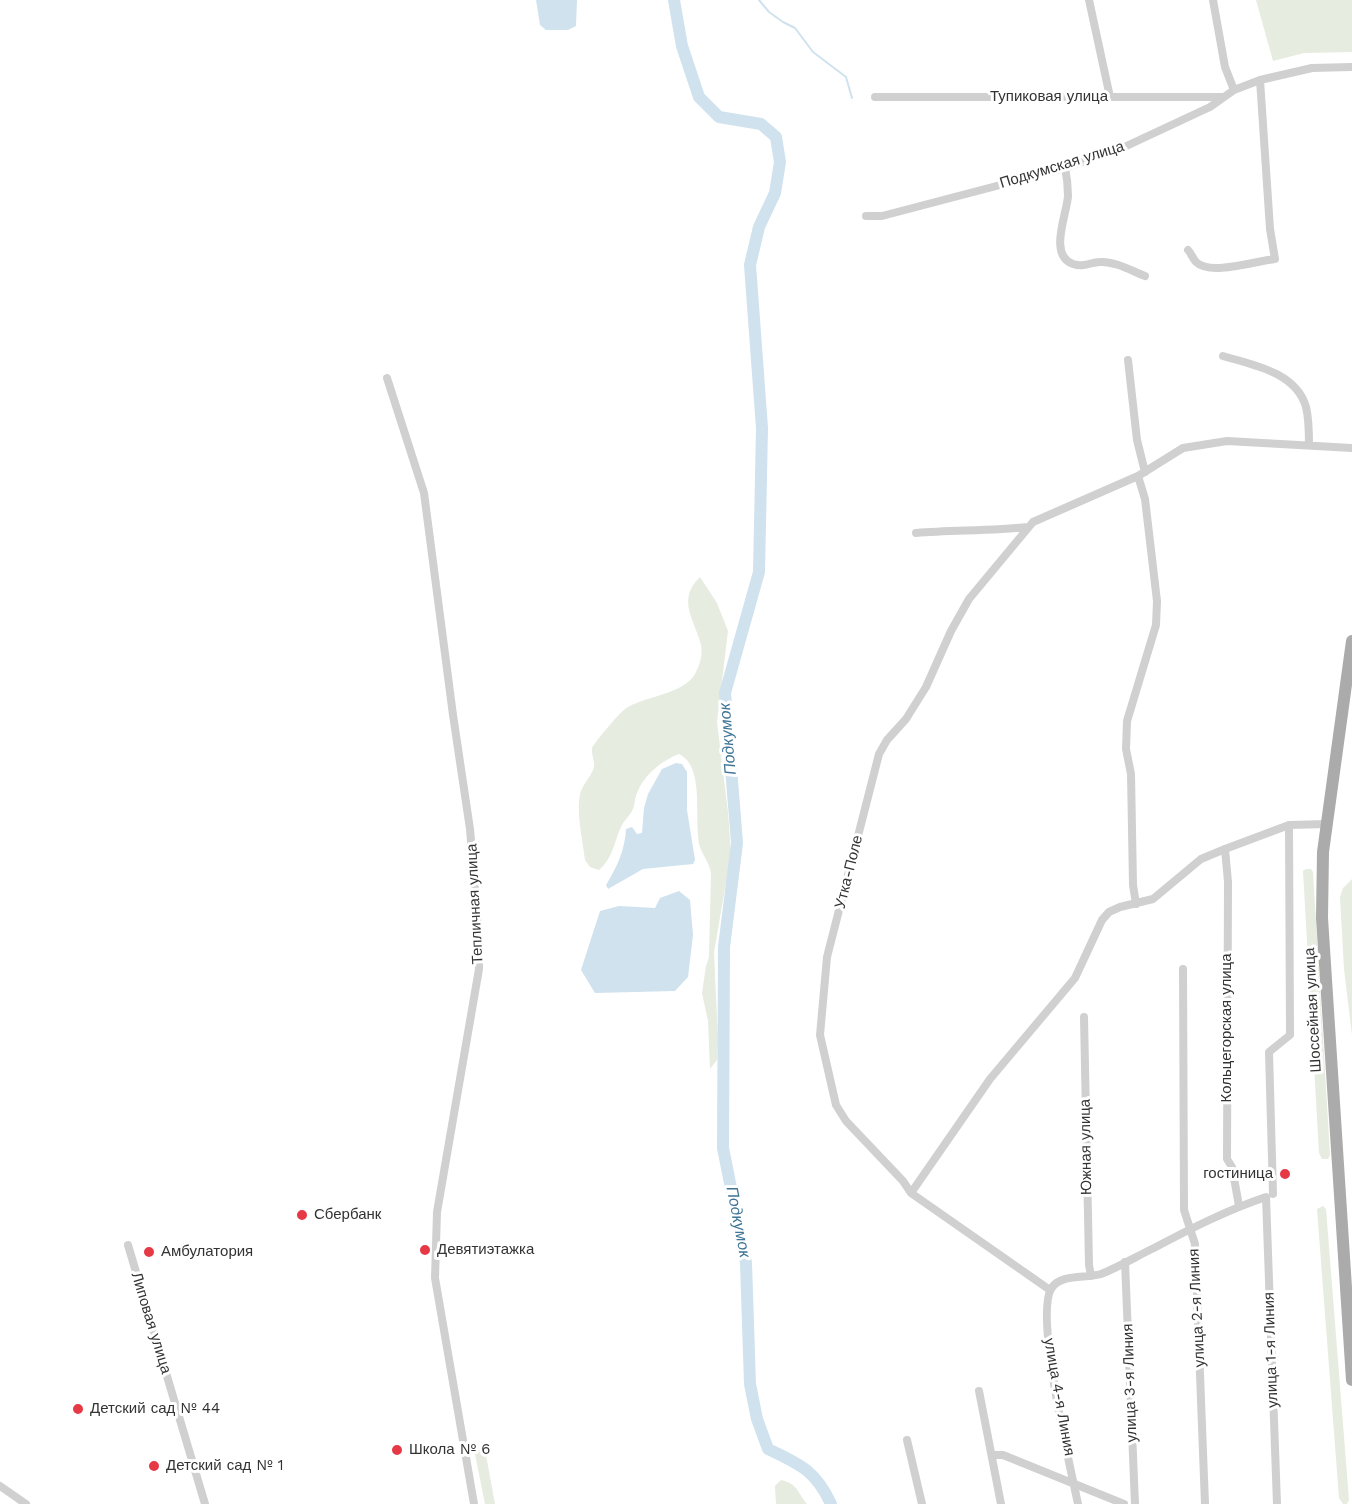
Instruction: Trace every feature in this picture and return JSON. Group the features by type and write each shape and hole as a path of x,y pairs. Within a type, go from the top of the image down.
{"main road":[{"name":"Шоссейная улица","path":"1352,641 1323,852 1322,918 1352,1380"}],"street":[{"path":"1089,0 1110,97"},
{"path":"1213,0 1225,67 1234,90"},
{"name":"Подкумская улица","path":"866,216 882,216 1065,168 1120,149 1210,107 1234,90 1260,80 1312,68 1352,67"},
{"path":"1188,250 1196,263 1206,267 1220,268 1275,259 1270,229 1260,80"},
{"name":"Тупиковая улица","path":"875,97 1223,97"},
{"path":"1065,168 1068,198 1060,236 1060,249 1066,260 1074,265 1086,266 1100,262 1116,264 1145,276"},
{"path":"1223,356 1285,378 1298,389 1306,406 1309,445"},
{"path":"1128,360 1157,602 1156,624 1127,721 1126,748 1131,774 1133,885 1136,904"},
{"name":"Тепличная улица","path":"387,378 424,493 470,829 479,934 479,969 437,1212 435,1278 474,1504"},
{"name":"Утка-Поле","path":"1050,1290 911,1193 903,1181 846,1121 836,1105 820,1035 827,957 879,754 887,740 906,719 926,687 951,631 969,599 1033,522 1141,474 1183,448 1227,441 1352,448"},
{"path":"916,533 1028,527"},
{"path":"911,1193 990,1079 1076,978 1102,920 1109,912 1153,899 1201,859 1225,849 1288,825 1327,824"},
{"name":"Шоссейная улица","path":"1269,1195 1269,1052 1290,1035 1288,825"},
{"name":"Кольцегорская улица","path":"1225,849 1227,1159 1232,1167 1239,1206"},
{"name":"улица 2-я Линия","path":"1183,969 1184,1210 1195,1244 1205,1504"},
{"name":"Южная улица","path":"1084,1017 1091,1276"},
{"path":"1050,1290 1054,1284 1064,1279 1091,1276 1125,1262 1239,1206 1269,1195"},
{"name":"улица 1-я Линия","path":"1269,1195 1277,1504"},
{"name":"Липовая улица","path":"128,1245 205,1504"},
{"name":"улица 3-я Линия","path":"1125,1262 1135,1504"},
{"name":"улица 4-я Линия","path":"1050,1290 1046,1322 1051,1363 1078,1504"},
{"path":"979,1391 1001,1504"},
{"path":"907,1440 922,1504"},
{"path":"992,1455 1003,1455 1124,1504"},
{"path":"0,1486 26,1504"}],"shaded area":[{"path":"1256,0 1352,0 1352,52 1304,53 1273,61"},
{"path":"700,577 717,603 728,631 717,722 731,854 714,952 718,1041 717,1060 710,1069 708,1021 702,993 709,957 711,873 698,836 697,795 693,770 679,754 650,773 637,793 633,809 621,826 610,856 599,870 590,867 585,860 579,806 581,791 594,767 592,748 608,726 628,707 684,685 696,672 702,648 688,602 689,594"},
{"path":"1311,869 1313,872 1330,1155 1328,1159 1322,1159 1319,1153 1303,871"},
{"path":"1352,879 1352,1035 1344,969 1340,897 1343,888"},
{"path":"1323,1206 1326,1209 1349,1500 1347,1504 1343,1504 1339,1498 1317,1209"},
{"path":"479,1449 483,1450 486,1455 495,1504 485,1504 475,1454"},
{"path":"781,1480 794,1486 807,1504 776,1504 775,1486"}],"water":[{"path":"536,0 577,0 576,26 568,30 546,30 540,25"},
{"path":"676,763 682,764 687,772 687,810 695,860 693,864 643,869 608,889 606,885 620,858 626,829 632,827 637,834 642,833 644,808 648,794 662,769"},
{"path":"679,891 690,900 693,935 688,977 675,991 595,993 581,970 600,911 619,906 655,908 660,898"}],"waterway":[{"name":"Подкумок","path":"674,0 682,46 699,97 719,117 761,124 776,137 780,162 775,193 759,227 750,265 762,428 759,572 725,693 737,843 724,947 723,1148 746,1263 750,1384 757,1419 768,1449 789,1459 813,1476 831,1504"},
{"path":"759,0 769,12 795,28 813,52 846,77 852,98"}],"place":[{"name":"гостиница","path":"1285,1174"},
{"name":"Сбербанк","path":"302,1215"},
{"name":"Девятиэтажка","path":"425,1250"},
{"name":"Амбулатория","path":"149,1252"},
{"name":"Детский сад № 44","path":"78,1409"},
{"name":"Школа № 6","path":"397,1450"},
{"name":"Детский сад № 1","path":"154,1466"}]}
